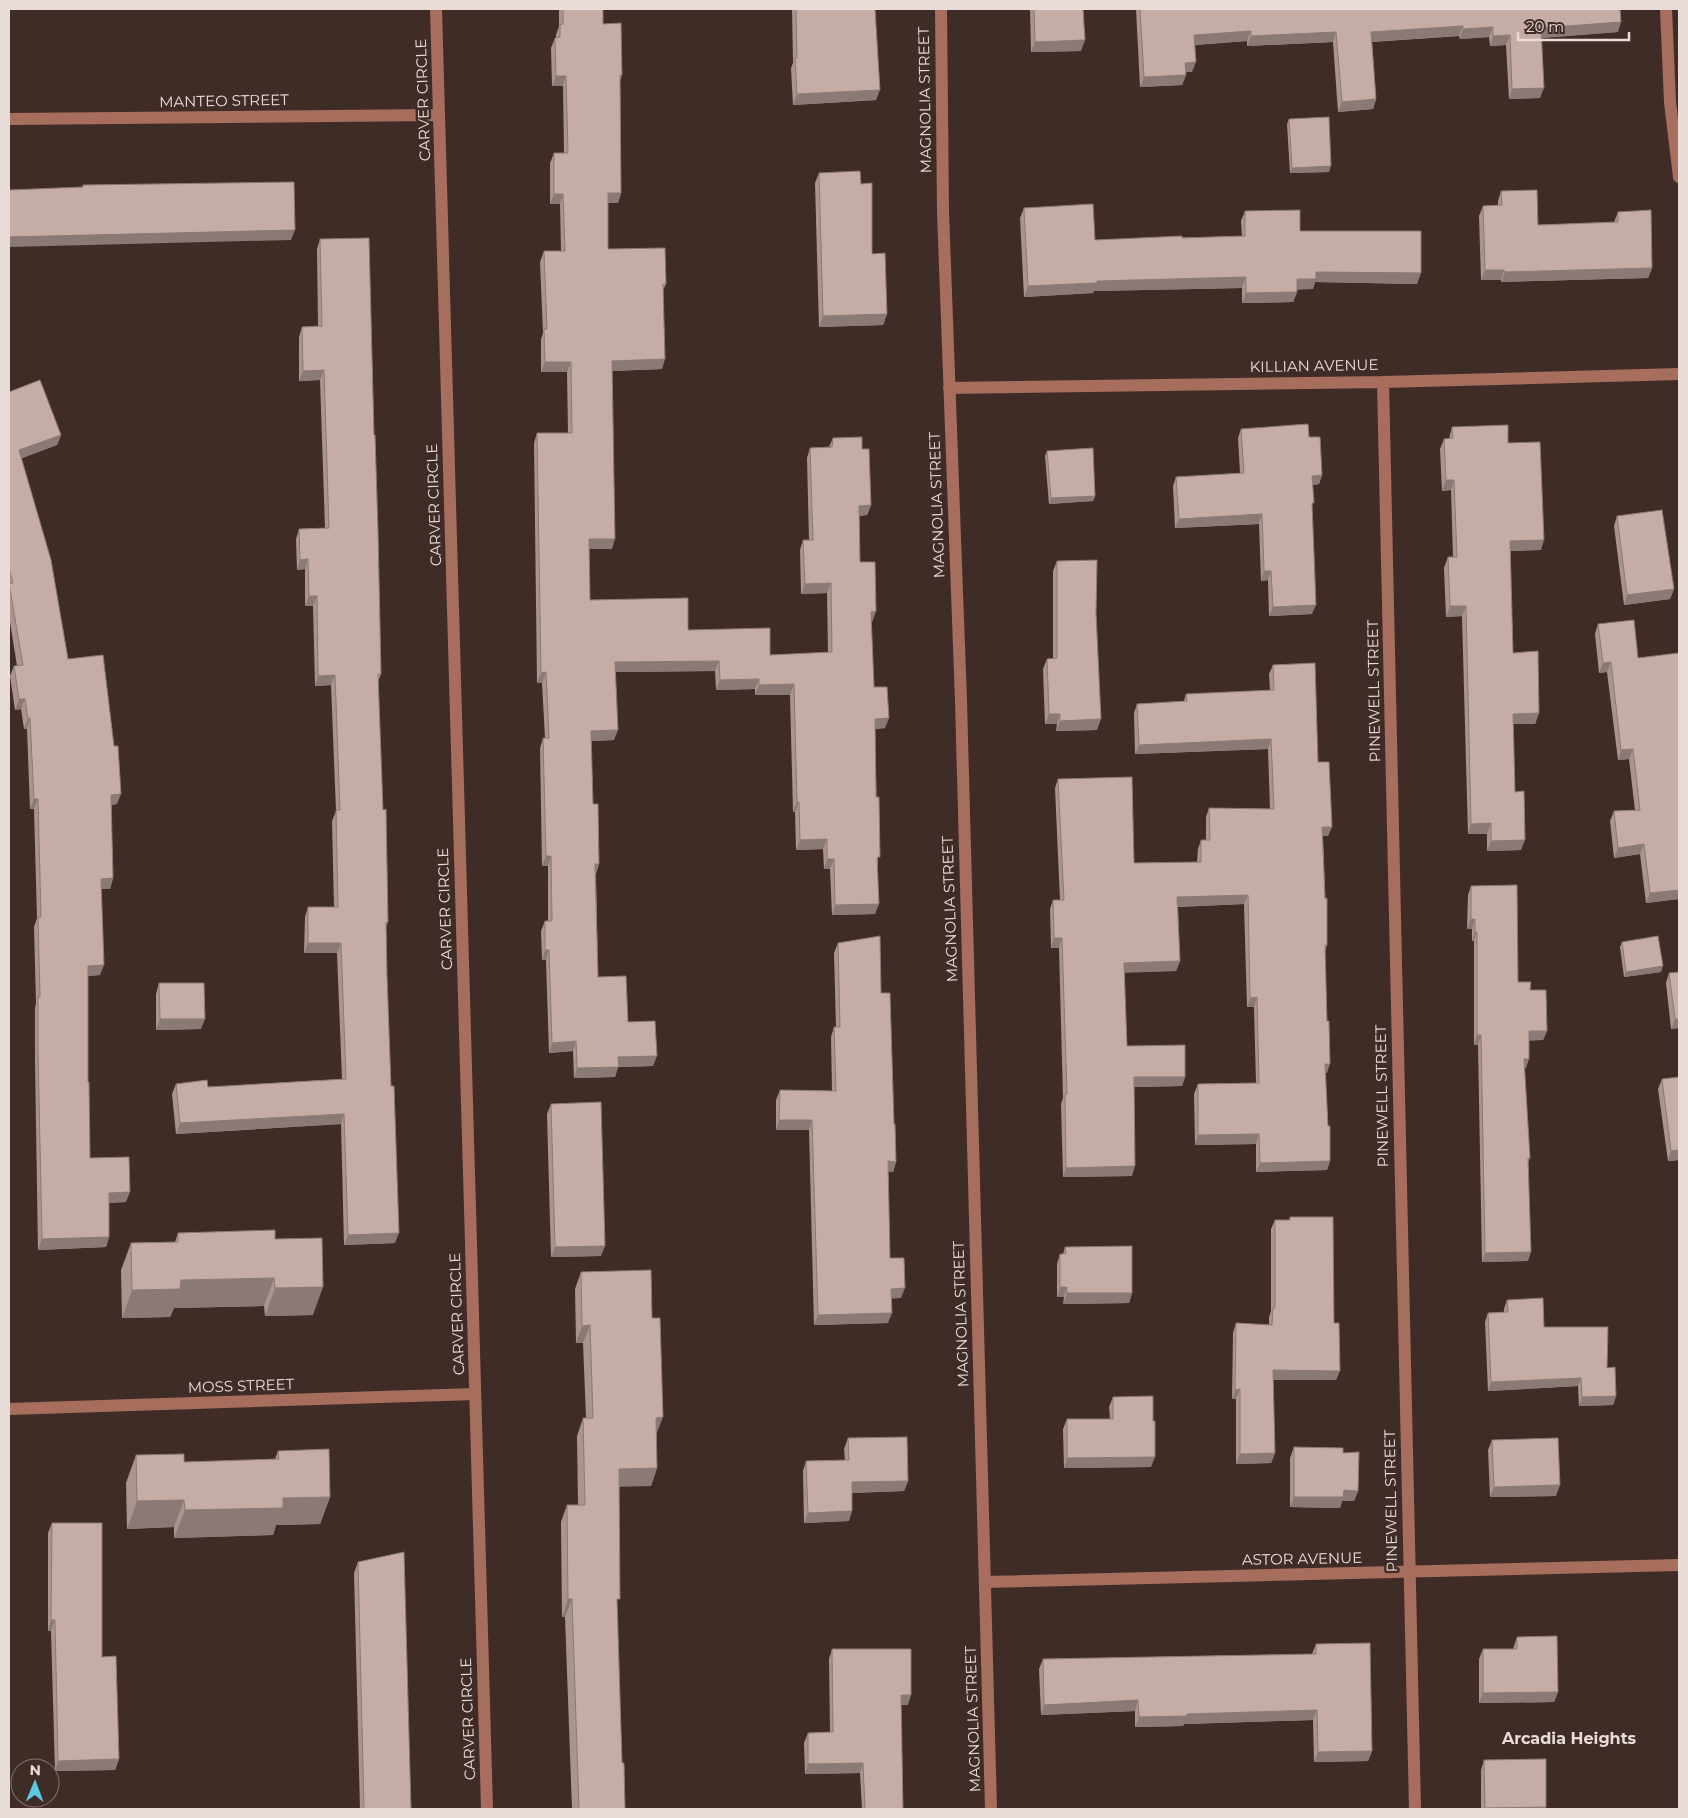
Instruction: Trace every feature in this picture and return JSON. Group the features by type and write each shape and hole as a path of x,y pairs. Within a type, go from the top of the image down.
{"street":[{"name":"CARVER CIRCLE","path":"436,9 487,1809"},
{"name":"MAGNOLIA STREET","path":"941,9 943,212 961,701 992,1809"},
{"path":"1666,9 1670,102 1679,177"},
{"name":"MANTEO STREET","path":"9,119 439,115"},
{"name":"KILLIAN AVENUE","path":"949,388 1383,382 1679,374"},
{"name":"PINEWELL STREET","path":"1383,382 1415,1809"},
{"name":"MOSS STREET","path":"9,1409 475,1394"},
{"name":"ASTOR AVENUE","path":"985,1582 1679,1565"}],"building":[{"path":"563,9 603,9 603,24 621,23 621,193 608,193 608,249 665,248 666,284 663,284 665,359 612,361 615,539 589,539 590,600 688,598 688,630 770,628 770,655 832,652 831,583 805,584 803,540 813,540 810,448 832,447 833,438 862,437 862,449 869,449 871,505 859,506 860,562 875,562 876,611 871,612 874,687 887,687 889,718 875,719 876,797 879,797 880,857 877,857 879,904 835,905 834,859 827,859 827,839 800,840 799,802 797,802 794,684 759,685 759,679 720,680 719,661 615,662 618,730 591,731 593,804 598,804 599,864 595,864 598,977 626,976 628,1022 655,1021 657,1056 618,1057 619,1067 577,1068 576,1041 552,1043 549,950 545,950 545,921 552,921 551,856 546,856 543,738 549,738 546,672 541,673 537,433 572,433 571,362 545,362 544,329 547,329 544,251 565,251 563,194 554,194 554,153 568,153 566,76 556,76 555,38 560,37 560,25 563,24"},
{"path":"796,9 875,9 880,90 797,94 795,58 797,58"},
{"path":"1034,9 1083,9 1085,40 1035,42"},
{"path":"1140,9 1620,9 1621,22 1541,28 1544,88 1512,89 1510,35 1493,36 1493,27 1463,29 1463,26 1371,32 1376,99 1342,102 1336,32 1251,36 1251,31 1194,35 1196,62 1185,63 1186,75 1144,77"},
{"path":"1329,117 1331,166 1292,168 1289,119"},
{"path":"860,171 861,184 872,183 872,254 885,253 887,314 823,316 819,173"},
{"path":"294,182 295,230 9,237 9,190 83,187 83,185"},
{"path":"1537,190 1538,225 1618,222 1618,212 1651,210 1652,268 1505,272 1504,270 1485,270 1483,206 1502,205 1501,191"},
{"path":"1093,204 1095,240 1182,236 1182,238 1245,236 1245,211 1300,210 1300,231 1421,231 1421,273 1316,272 1316,279 1297,279 1297,292 1246,293 1246,277 1097,281 1097,283 1028,286 1024,208"},
{"path":"369,238 381,674 378,674 383,810 386,809 387,976 391,1086 394,1086 399,1233 348,1235 344,1114 180,1123 176,1084 207,1080 208,1087 346,1079 341,943 308,943 308,907 338,907 336,810 340,810 335,675 318,676 317,596 309,596 308,559 300,560 299,529 329,528 324,370 303,371 302,327 322,326 320,239"},
{"path":"40,380 61,435 19,450 51,560 68,659 103,655 114,746 118,746 121,794 111,795 113,878 101,879 104,965 88,966 90,1158 129,1157 130,1192 109,1193 109,1237 42,1239 38,1051 38,997 40,997 38,917 41,917 38,799 34,799 30,718 28,719 25,699 19,699 14,666 23,665 9,584 13,583 9,568 9,392"},
{"path":"1308,424 1309,437 1320,437 1322,475 1312,476 1316,605 1273,607 1271,571 1264,571 1262,514 1179,519 1176,477 1244,473 1241,429"},
{"path":"1508,425 1508,443 1540,442 1544,540 1510,541 1513,653 1538,651 1539,713 1513,714 1515,792 1524,791 1525,840 1491,841 1491,823 1471,824 1466,606 1450,606 1448,557 1457,557 1454,480 1446,480 1444,439 1453,438 1452,427"},
{"path":"1093,448 1095,496 1051,498 1047,451"},
{"path":"1662,510 1674,589 1627,595 1617,516"},
{"path":"1097,560 1096,613 1101,719 1060,721 1060,714 1049,714 1047,659 1057,658 1057,561"},
{"path":"1634,620 1638,658 1679,653 1679,890 1650,893 1644,844 1618,848 1614,811 1640,810 1633,749 1621,750 1611,662 1603,663 1598,624"},
{"path":"1315,663 1318,762 1329,762 1332,827 1322,827 1325,899 1327,898 1327,945 1325,945 1330,1064 1325,1064 1328,1126 1330,1126 1330,1161 1260,1163 1259,1134 1198,1135 1198,1084 1259,1083 1257,997 1250,998 1248,895 1177,897 1180,961 1124,963 1127,1046 1185,1045 1185,1077 1134,1077 1135,1166 1066,1168 1065,1094 1067,1094 1062,938 1054,938 1053,900 1064,900 1058,779 1132,777 1134,863 1201,862 1201,840 1210,840 1209,808 1274,809 1271,739 1139,745 1137,704 1187,701 1186,694 1274,690 1273,665"},
{"path":"1517,885 1518,982 1531,982 1530,990 1546,990 1547,1031 1529,1031 1529,1059 1524,1059 1530,1158 1528,1158 1531,1252 1485,1253 1481,1035 1477,1035 1477,932 1475,932 1475,919 1471,919 1471,886"},
{"path":"880,936 881,993 890,993 895,1124 896,1162 888,1161 890,1258 904,1258 905,1288 891,1289 892,1313 818,1315 812,1120 779,1120 780,1090 836,1091 834,1027 840,1027 838,943"},
{"path":"1658,936 1663,966 1626,972 1622,942"},
{"path":"1679,972 1679,1019 1675,1019 1669,973"},
{"path":"159,983 204,983 205,1019 160,1019"},
{"path":"1679,1077 1679,1150 1671,1151 1662,1079"},
{"path":"601,1102 605,1246 555,1247 551,1104"},
{"path":"1290,1217 1333,1217 1334,1323 1339,1323 1340,1371 1273,1370 1275,1453 1240,1454 1240,1389 1235,1390 1236,1323 1272,1325 1273,1308 1275,1308 1275,1220 1290,1220"},
{"path":"275,1230 275,1239 322,1238 323,1287 275,1288 274,1278 181,1280 180,1289 132,1290 131,1243 178,1242 178,1233"},
{"path":"1132,1246 1132,1293 1067,1293 1067,1287 1060,1287 1060,1254 1066,1254 1065,1247"},
{"path":"651,1270 652,1318 660,1318 663,1417 656,1418 657,1468 619,1469 620,1599 617,1599 625,1809 579,1809 572,1599 568,1599 567,1505 585,1505 583,1418 593,1418 590,1325 582,1326 581,1272"},
{"path":"1543,1298 1544,1327 1608,1327 1607,1368 1615,1367 1616,1396 1582,1397 1581,1378 1491,1382 1488,1313 1508,1312 1507,1300"},
{"path":"1153,1396 1155,1457 1067,1458 1067,1419 1113,1419 1113,1397"},
{"path":"907,1437 908,1481 852,1482 852,1511 808,1513 806,1461 849,1460 848,1438"},
{"path":"1558,1438 1560,1485 1494,1487 1492,1440"},
{"path":"1294,1447 1343,1448 1343,1453 1359,1452 1358,1491 1344,1490 1343,1497 1294,1497"},
{"path":"329,1449 330,1497 283,1498 283,1508 185,1510 184,1500 137,1501 136,1455 184,1454 184,1462 279,1459 278,1451"},
{"path":"52,1523 102,1523 102,1657 116,1656 119,1759 60,1761 60,1758 58,1758 55,1620 51,1620"},
{"path":"404,1552 411,1809 364,1809 358,1562"},
{"path":"1557,1636 1558,1692 1483,1693 1483,1649 1517,1649 1517,1637"},
{"path":"1370,1643 1372,1751 1318,1752 1317,1710 1139,1717 1138,1700 1044,1705 1043,1659 1316,1654 1316,1644"},
{"path":"832,1649 911,1649 911,1695 901,1695 903,1809 865,1809 863,1763 808,1764 808,1733 833,1732"},
{"path":"1546,1759 1546,1807 1485,1808 1484,1760"}],"district":[{"name":"Arcadia Heights","path":"1569,1738"}]}
